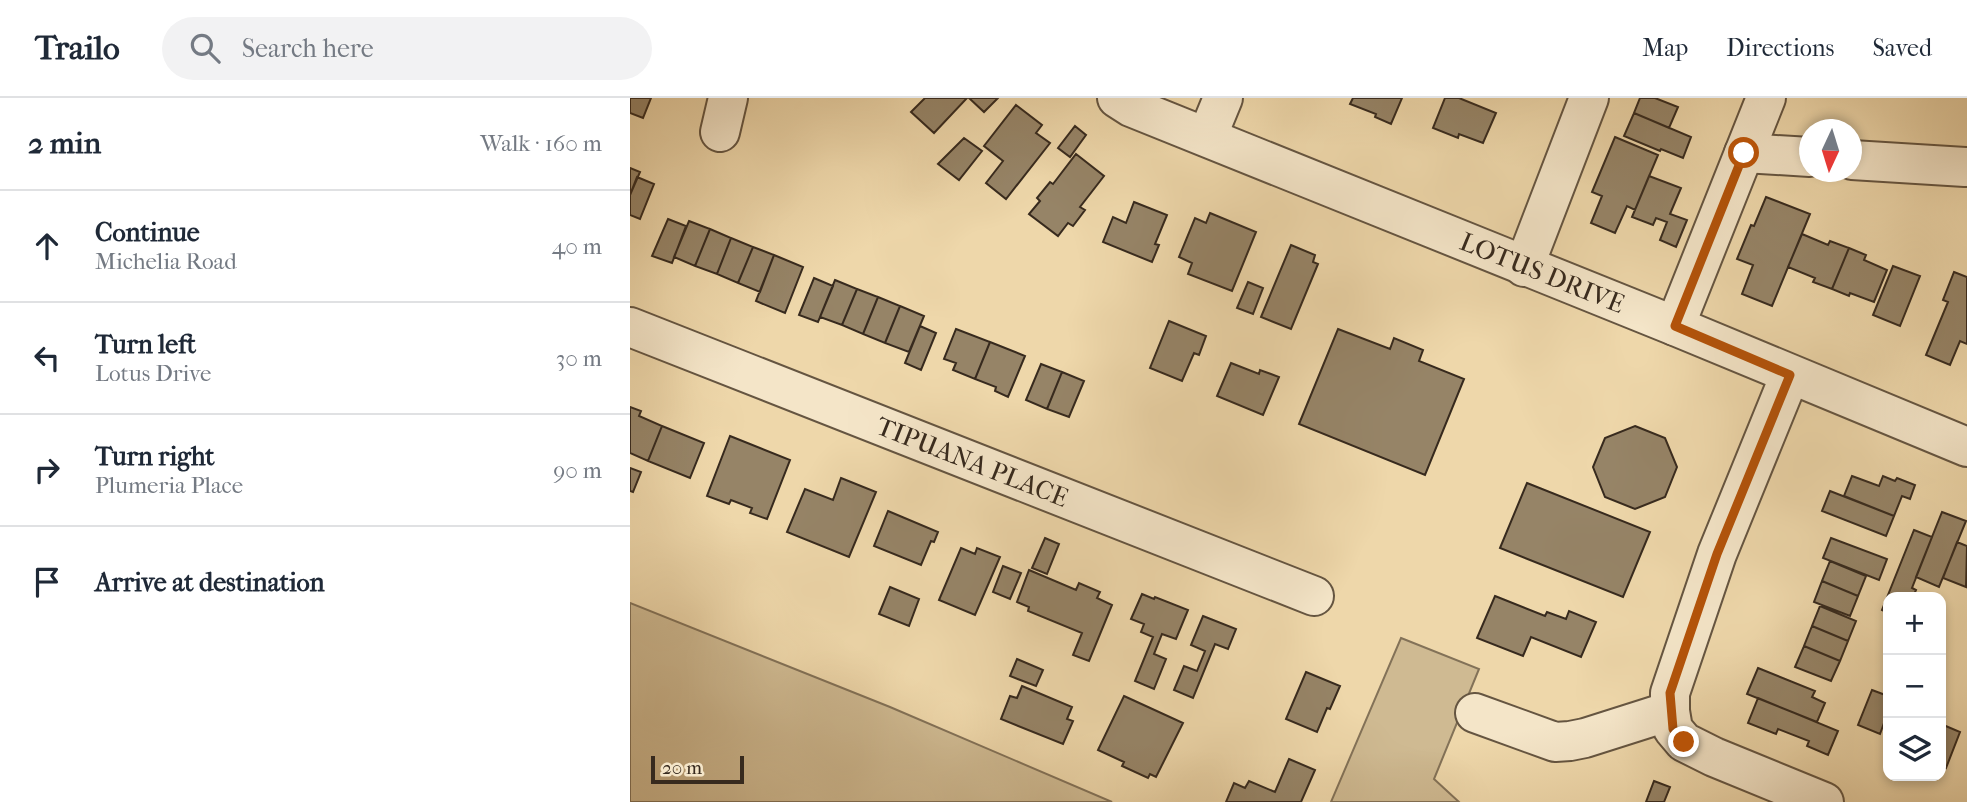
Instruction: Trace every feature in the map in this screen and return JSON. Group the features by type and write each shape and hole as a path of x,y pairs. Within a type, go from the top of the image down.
{"street":[{"name":"LOTUS DRIVE","path":"1117,98 1131,107 1967,447"},
{"path":"1207,137 1223,98"},
{"path":"1524,267 1589,98"},
{"path":"1675,326 1766,98"},
{"path":"1744,153 1799,156"},
{"path":"1862,161 1965,167"},
{"name":"TIPUANA PLACE","path":"630,327 1314,596"},
{"path":"1790,375 1717,554 1670,693 1670,711 1673,729 1684,742 1824,802"},
{"path":"1475,713 1555,742 1585,738 1670,711"}],"shaded area":[{"path":"630,603 890,707 1112,802 630,802"},
{"path":"1401,638 1479,669 1434,779 1459,802 1331,802"}],"building":[{"path":"630,98 651,98 643,118 630,113"},
{"path":"925,98 967,98 934,133 911,112"},
{"path":"969,98 998,98 984,112"},
{"path":"1353,98 1402,98 1391,124 1375,117 1376,114 1350,104"},
{"path":"1445,98 1459,98 1496,113 1483,143 1459,134 1458,138 1433,128"},
{"path":"1640,98 1655,98 1678,107 1669,128 1634,113"},
{"path":"1016,105 1042,125 1036,133 1050,143 1006,199 986,183 1003,161 984,146"},
{"path":"1634,113 1691,137 1683,158 1624,136"},
{"path":"1075,126 1086,135 1070,157 1058,148"},
{"path":"1615,137 1658,155 1635,210 1627,206 1615,233 1591,223 1602,196 1592,192"},
{"path":"964,138 982,151 959,180 938,164"},
{"path":"1076,154 1104,176 1080,207 1085,210 1073,226 1068,223 1058,236 1029,214 1040,201 1037,198 1050,182 1053,184"},
{"path":"630,168 640,172 630,195"},
{"path":"1649,176 1681,188 1670,214 1687,220 1676,247 1660,240 1667,222 1656,218 1653,225 1632,217"},
{"path":"637,177 654,184 640,219 630,215 630,195"},
{"path":"1766,197 1810,214 1772,306 1742,294 1753,265 1737,259"},
{"path":"1134,202 1167,215 1155,244 1159,245 1152,262 1103,242 1113,217 1126,223"},
{"path":"1210,213 1256,232 1232,291 1188,274 1192,263 1179,257 1195,218 1206,223"},
{"path":"668,219 686,226 672,263 652,256"},
{"path":"689,221 710,229 695,266 674,257"},
{"path":"710,229 731,238 717,274 695,266"},
{"path":"1802,234 1828,245 1830,241 1849,248 1832,289 1813,282 1815,278 1788,267"},
{"path":"731,238 753,247 738,283 717,274"},
{"path":"1291,245 1315,255 1313,262 1318,264 1291,329 1261,317"},
{"path":"753,247 774,255 760,292 738,283"},
{"path":"1849,248 1866,255 1864,260 1887,270 1874,302 1832,289"},
{"path":"774,255 803,267 785,313 756,301"},
{"path":"1893,266 1920,276 1900,326 1873,315"},
{"path":"1954,272 1967,277 1967,344 1960,341 1950,365 1926,355 1948,302 1943,300"},
{"path":"814,278 833,286 818,322 799,315"},
{"path":"835,280 857,289 842,325 820,317"},
{"path":"1248,282 1263,288 1253,314 1237,308"},
{"path":"857,289 878,297 863,334 842,325"},
{"path":"878,297 900,306 885,343 863,334"},
{"path":"900,306 924,316 909,352 885,343"},
{"path":"1169,321 1206,336 1199,355 1194,353 1182,381 1150,368"},
{"path":"920,326 936,333 921,370 905,363"},
{"path":"956,329 990,342 975,379 953,370 956,363 944,359"},
{"path":"1338,329 1390,349 1394,338 1423,350 1419,361 1464,379 1425,475 1299,424"},
{"path":"990,342 1025,356 1008,397 995,391 996,387 975,379"},
{"path":"1231,363 1259,374 1260,370 1279,377 1263,415 1217,396"},
{"path":"1041,364 1062,372 1047,409 1026,400"},
{"path":"1062,372 1084,381 1069,417 1047,409"},
{"path":"630,407 641,411 639,416 662,426 648,461 630,453"},
{"path":"662,426 704,443 690,478 648,461"},
{"path":"1635,426 1665,438 1677,467 1665,497 1635,509 1605,497 1593,467 1605,438"},
{"path":"730,436 790,460 767,519 750,513 752,508 731,500 729,504 707,496"},
{"path":"630,468 641,472 633,492 630,491"},
{"path":"1852,476 1879,486 1883,476 1915,485 1910,499 1902,496 1894,516 1844,496"},
{"path":"841,478 876,492 849,557 787,532 805,489 833,500"},
{"path":"1527,483 1650,532 1623,597 1500,548"},
{"path":"1830,491 1894,516 1886,536 1822,511"},
{"path":"888,511 938,532 934,542 931,541 921,565 874,546"},
{"path":"1942,512 1966,521 1939,587 1916,577"},
{"path":"1914,530 1932,537 1912,588 1915,592 1889,592"},
{"path":"1045,538 1059,544 1047,574 1032,568"},
{"path":"1831,538 1887,559 1879,580 1823,558"},
{"path":"1957,542 1967,546 1966,587 1943,578"},
{"path":"961,548 975,554 977,548 1000,557 975,615 939,600"},
{"path":"1830,561 1866,576 1858,596 1822,581"},
{"path":"1003,566 1021,573 1010,599 993,592"},
{"path":"1029,570 1076,590 1079,583 1100,592 1097,598 1112,605 1089,661 1073,655 1082,633 1028,611 1029,607 1017,602"},
{"path":"1822,581 1858,596 1850,616 1814,602"},
{"path":"890,587 919,599 909,626 879,614"},
{"path":"1142,594 1188,610 1176,639 1162,634 1154,654 1166,659 1154,689 1135,681 1153,637 1141,632 1144,624 1131,619"},
{"path":"1495,596 1545,616 1547,612 1566,619 1569,611 1596,622 1581,657 1531,637 1523,656 1477,638"},
{"path":"1820,606 1856,621 1848,641 1812,626"},
{"path":"1203,616 1236,629 1228,649 1215,644 1193,698 1174,690 1184,666 1197,671 1205,651 1191,645"},
{"path":"1812,626 1848,641 1840,661 1804,646"},
{"path":"1804,646 1840,661 1831,681 1795,667"},
{"path":"1017,659 1043,670 1036,686 1010,676"},
{"path":"1758,668 1815,691 1812,697 1825,703 1817,722 1747,694"},
{"path":"1306,672 1340,686 1317,732 1286,719"},
{"path":"1022,686 1072,707 1067,719 1073,721 1063,744 1001,719 1010,696 1017,698"},
{"path":"1872,690 1883,694 1883,726 1880,734 1858,725"},
{"path":"1124,696 1183,723 1156,777 1150,774 1148,778 1122,766 1124,762 1098,750"},
{"path":"1758,698 1838,731 1828,755 1807,746 1809,741 1778,729 1776,734 1748,723"},
{"path":"1946,726 1960,732 1946,768"},
{"path":"1289,759 1315,770 1301,802 1226,802 1234,783 1245,788 1249,781 1275,792"},
{"path":"1654,781 1670,787 1664,802 1646,802"}],"route":[{"path":"1684,742 1673,729 1670,693 1717,554 1790,375 1675,326 1744,153"}]}
